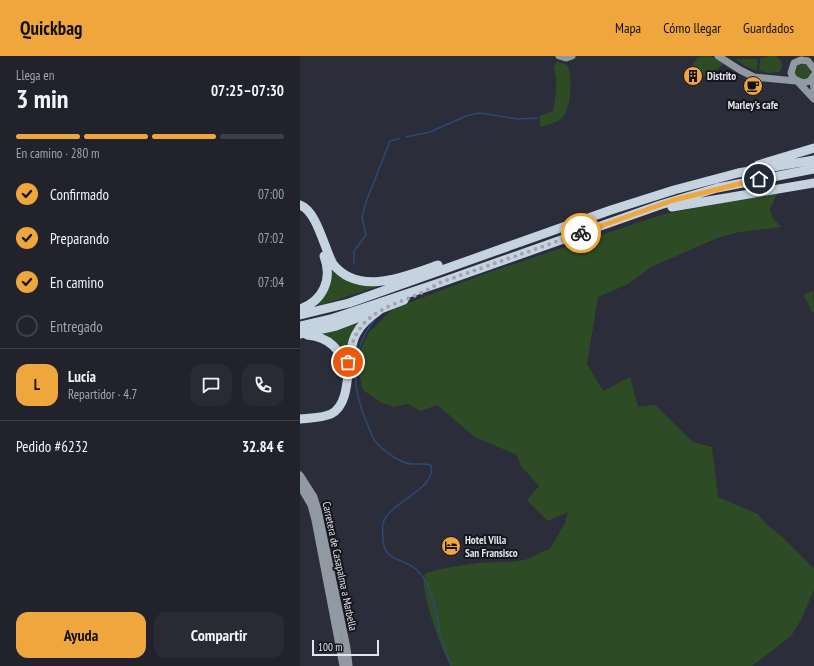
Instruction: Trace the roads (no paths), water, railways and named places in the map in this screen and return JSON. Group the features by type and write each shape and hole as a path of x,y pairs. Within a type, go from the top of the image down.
{"highway":[{"path":"738,173 750,167 814,148"},
{"path":"300,315 349,303 643,200 738,173 814,160"},
{"path":"300,326 331,319 642,212 717,188 814,169"},
{"path":"642,212 814,183"},
{"path":"300,205 307,209 312,216 333,264 344,275 359,281 372,282 387,280 465,257 477,257"},
{"path":"300,210 305,213 311,221 327,262 328,273 326,284 321,294 314,302 300,309"},
{"path":"300,334 336,326 425,292 439,283"},
{"path":"300,419 332,414 342,403 346,393 350,348 361,325 382,308"},
{"path":"300,334 318,336 327,340 338,352 344,369 343,392 335,407 320,413 300,414"}],"main road":[{"path":"559,56 566,58 572,56"},
{"path":"718,56 749,75 759,78 806,83 814,76"},
{"path":"776,80 801,60 813,65"},
{"path":"792,66 791,73 814,99"},
{"path":"814,76 814,90"},
{"name":"Carretera de Casapalma a Marbella","path":"300,475 314,497 318,510 347,648 349,666"},
{"name":"Carretera de Casapalma a Marbella","path":"300,486 314,513 343,666"}],"waterway":[{"path":"406,137 430,132 466,116 479,113 518,119 538,118"},
{"path":"354,263 354,251 366,235 362,217 366,202 390,141 399,139"},
{"path":"374,320 366,332 357,357 355,369 358,395 366,421 375,441 398,460 405,463 431,465 431,474 427,481 421,488 395,508 383,523 384,547 387,553 391,556 408,564 418,571 428,585 434,602 441,637 451,666"}],"place":[{"name":"Distrito","path":"693,76"},
{"name":"Marley's cafe","path":"753,86"},
{"name":"Hotel Villa San Fransisco","path":"451,546"}]}
